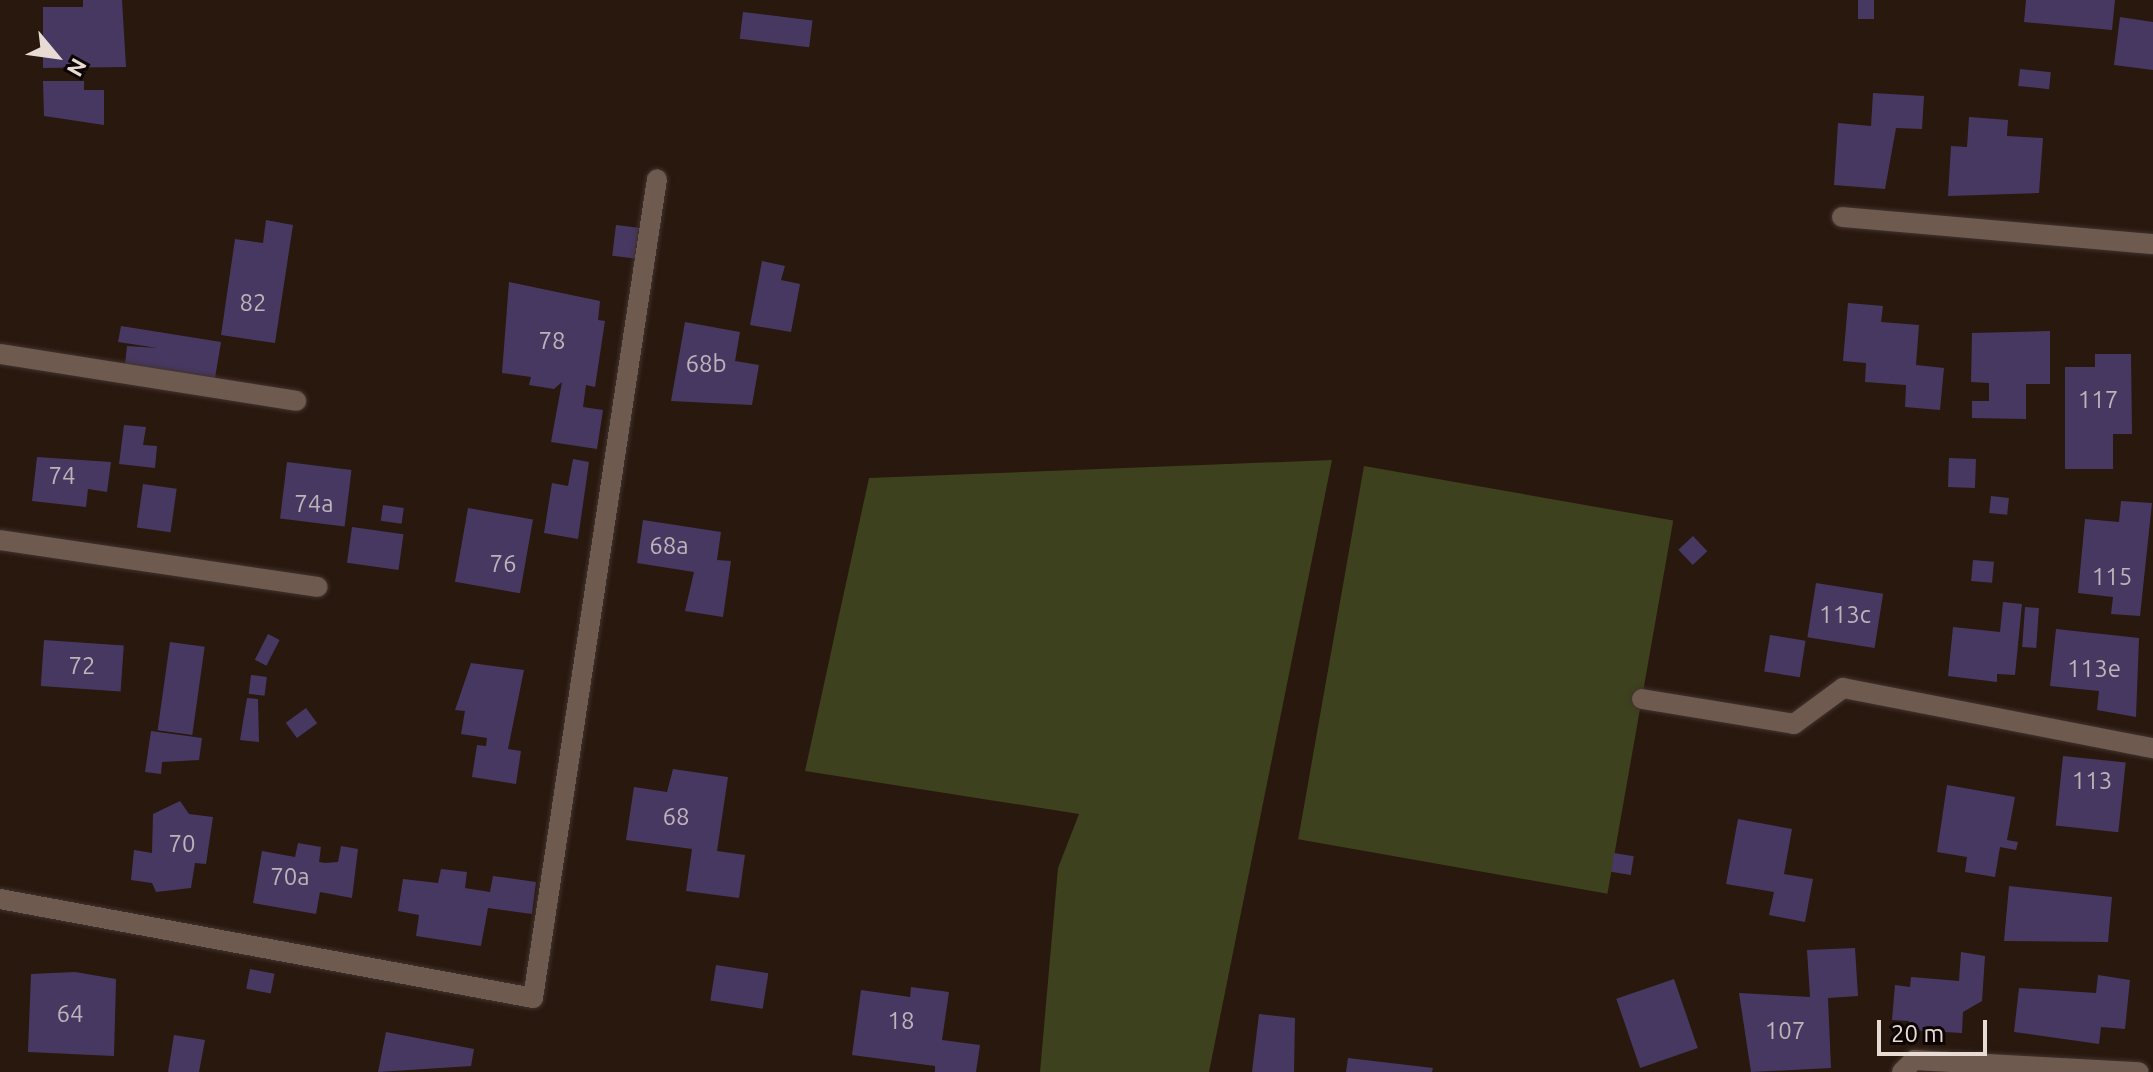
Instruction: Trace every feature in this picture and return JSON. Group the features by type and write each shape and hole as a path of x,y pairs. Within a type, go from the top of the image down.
{"street":[{"path":"0,899 533,998 657,179"},
{"path":"1842,217 2153,244"},
{"path":"0,354 296,401"},
{"path":"0,540 318,587"},
{"path":"1642,699 1794,724 1843,688 2153,748"},
{"path":"1902,1072 1914,1060 2139,1072"}],"green space":[{"path":"1332,460 1209,1072 1040,1072 1058,868 1079,814 805,771 869,478"},
{"path":"1364,466 1673,521 1607,894 1298,839"}],"building":[{"path":"83,0 122,0 126,67 43,68 43,7 83,7"},
{"path":"1858,0 1874,0 1874,19 1858,19"},
{"path":"2026,0 2115,0 2112,30 2024,22"},
{"path":"743,12 812,21 809,47 740,39"},
{"path":"2120,17 2153,22 2153,70 2114,65"},
{"path":"2020,69 2051,72 2049,89 2018,86"},
{"path":"43,81 84,81 84,90 104,90 104,125 44,116"},
{"path":"1873,93 1924,96 1922,129 1896,128 1885,189 1834,185 1838,123 1871,126"},
{"path":"1969,117 2008,120 2007,136 2043,138 2039,193 1948,196 1951,146 1967,147"},
{"path":"266,220 293,225 275,343 221,335 235,239 263,243"},
{"path":"616,225 639,228 635,259 612,256"},
{"path":"762,261 785,266 781,280 800,284 791,332 750,325"},
{"path":"509,282 600,301 598,320 605,321 595,387 586,385 583,407 603,410 597,449 551,442 562,382 554,389 529,385 531,377 502,373"},
{"path":"1848,303 1883,306 1881,322 1919,325 1916,365 1944,368 1940,410 1905,407 1906,385 1865,382 1866,363 1843,361"},
{"path":"685,322 740,332 735,361 759,365 752,405 671,401"},
{"path":"121,326 221,342 215,378 125,364 127,346 158,348 118,342"},
{"path":"2050,331 2050,384 2026,384 2026,419 1972,418 1972,401 1989,401 1989,383 1971,382 1972,333"},
{"path":"2095,354 2131,354 2132,434 2113,434 2113,469 2065,469 2065,367 2095,367"},
{"path":"124,425 146,427 143,445 157,446 155,468 119,464"},
{"path":"37,457 111,462 107,492 88,489 86,507 32,501"},
{"path":"1949,458 1976,459 1975,488 1948,487"},
{"path":"573,459 589,462 578,539 544,533 552,483 568,486"},
{"path":"287,462 352,470 345,526 280,519"},
{"path":"143,484 177,489 171,532 137,528"},
{"path":"1991,496 2009,498 2007,515 1989,513"},
{"path":"2121,501 2152,503 2140,616 2111,614 2113,597 2078,593 2085,519 2119,522"},
{"path":"383,505 404,508 402,524 381,521"},
{"path":"468,508 533,519 520,593 455,582"},
{"path":"643,520 721,532 717,560 731,561 723,617 685,611 694,572 637,563"},
{"path":"352,527 403,534 398,570 347,563"},
{"path":"1693,536 1707,551 1693,565 1678,550"},
{"path":"1973,560 1994,562 1992,583 1971,581"},
{"path":"1816,583 1883,594 1875,648 1807,637"},
{"path":"2003,602 2022,604 2015,675 1997,674 1997,682 1948,676 1953,627 2000,632"},
{"path":"2025,607 2039,608 2036,648 2022,647"},
{"path":"2056,629 2139,638 2136,717 2097,710 2099,691 2050,686"},
{"path":"268,634 280,640 266,666 255,660"},
{"path":"1770,635 1806,641 1800,677 1764,672"},
{"path":"44,640 124,646 121,691 41,686"},
{"path":"170,642 205,647 192,735 158,730"},
{"path":"471,663 524,670 508,749 521,751 516,784 472,777 477,745 486,746 487,738 461,734 465,711 455,710"},
{"path":"251,675 267,677 265,696 249,694"},
{"path":"247,698 258,699 259,742 240,740"},
{"path":"306,708 317,723 297,738 286,723"},
{"path":"151,731 202,738 199,760 162,762 161,774 145,772"},
{"path":"2063,756 2126,763 2118,832 2056,826"},
{"path":"673,769 728,777 717,851 745,855 739,898 686,891 692,849 626,840 634,787 667,792"},
{"path":"1947,785 2015,797 2007,840 2018,842 2016,850 2000,847 1995,877 1965,872 1967,857 1937,852"},
{"path":"180,801 189,814 213,817 206,864 195,863 191,888 156,892 152,883 131,880 134,850 152,853 153,814"},
{"path":"1738,819 1792,829 1784,874 1813,879 1805,922 1769,915 1774,892 1726,884"},
{"path":"298,843 321,847 319,862 325,863 338,862 341,846 358,849 352,898 320,892 316,914 253,903 262,851 295,857"},
{"path":"1614,853 1634,856 1631,875 1611,872"},
{"path":"441,869 467,872 465,888 490,892 493,876 536,882 532,914 488,908 481,946 416,936 419,915 398,911 403,879 438,883"},
{"path":"2009,886 2112,897 2108,942 2004,941"},
{"path":"1855,948 1858,996 1828,998 1831,1068 1751,1072 1739,993 1810,997 1807,950"},
{"path":"1961,952 1985,956 1982,1001 1963,1012 1962,1033 1908,1030 1909,1021 1892,1020 1895,985 1910,987 1911,977 1959,981"},
{"path":"716,965 768,973 763,1009 710,1001"},
{"path":"250,969 275,974 271,993 246,989"},
{"path":"75,972 116,979 114,1056 28,1052 31,974"},
{"path":"2098,975 2130,980 2125,1029 2101,1027 2099,1044 2014,1032 2019,988 2096,993"},
{"path":"1674,979 1698,1048 1640,1068 1616,999"},
{"path":"911,987 949,992 942,1040 980,1045 976,1072 935,1072 935,1066 852,1055 861,990 910,997"},
{"path":"1259,1014 1295,1018 1294,1072 1252,1072"},
{"path":"386,1032 474,1049 471,1066 378,1072"},
{"path":"174,1035 205,1040 199,1072 168,1072"},
{"path":"1348,1058 1433,1068 1432,1072 1346,1072"}]}
